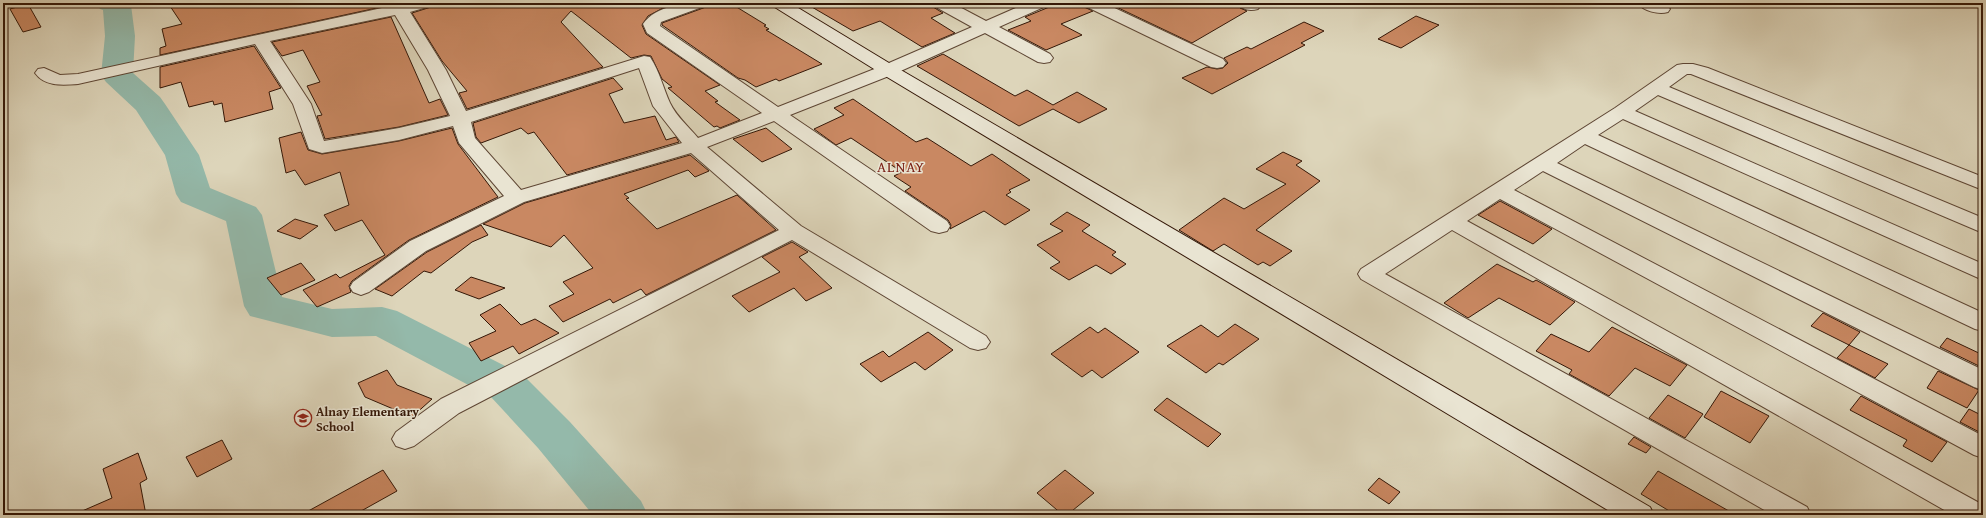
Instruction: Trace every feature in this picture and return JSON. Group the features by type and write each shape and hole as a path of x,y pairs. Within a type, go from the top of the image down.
{"street":[{"path":"44,73 57,80 78,79 425,3"},
{"path":"699,3 655,19 651,24 653,29 940,226"},
{"path":"779,3 888,70 1640,515"},
{"path":"940,3 1044,58"},
{"path":"360,287 418,246 517,198 694,146 888,70 1040,3"},
{"path":"1091,3 1217,63"},
{"path":"1646,3 1662,9"},
{"path":"400,9 437,70 461,119 466,139 517,198"},
{"path":"260,38 302,104 316,145 319,146 399,134 461,119 644,61 652,76 662,106 694,146 793,231 978,342"},
{"path":"1797,515 1369,274 1622,112 1683,69 1693,69 1983,184"},
{"path":"1656,88 1983,226"},
{"path":"1622,112 1983,273"},
{"path":"1584,136 1983,323"},
{"path":"1542,163 1983,381"},
{"path":"1499,190 1983,448"},
{"path":"1452,221 1977,515"},
{"path":"405,439 450,406 793,231"}],"building":[{"path":"168,3 385,3 386,6 160,55 160,48 166,46 162,29 182,24"},
{"path":"434,3 682,3 663,8 648,16 642,25 646,34 720,85 705,91 718,101 715,102 740,120 720,128 717,126 714,127 668,88 672,87 662,79 651,56 644,55 631,58 571,11 561,22 603,67 467,109 459,93 467,91 442,61 412,13 431,7"},
{"path":"708,3 730,3 766,25 764,26 769,29 766,30 822,64 779,81 776,79 756,87 745,80 738,78 662,25 662,23 706,7"},
{"path":"805,3 931,3 933,7 943,13 931,18 955,33 922,47 880,21 853,31"},
{"path":"1059,3 1082,3 1084,7 1093,11 1061,24 1082,35 1046,50 1008,30 1031,21 1025,17"},
{"path":"1108,3 1236,3 1240,8 1247,11 1192,43"},
{"path":"28,4 41,27 23,32 10,9"},
{"path":"1416,16 1439,25 1401,48 1378,39"},
{"path":"391,17 429,103 440,99 448,115 399,127 325,139 317,116 322,115 307,86 320,82 303,50 282,56 272,42"},
{"path":"1304,22 1324,31 1301,43 1305,45 1212,94 1182,78 1207,67 1217,69 1223,68 1228,63 1224,58 1247,47 1251,49"},
{"path":"254,46 281,88 269,92 273,109 225,122 222,103 214,105 213,101 189,107 181,82 160,88 160,67"},
{"path":"943,54 1015,96 1027,90 1053,105 1077,92 1107,109 1079,123 1053,109 1019,126 917,66"},
{"path":"613,78 623,89 609,94 624,123 655,116 666,140 676,137 679,142 567,175 534,132 528,134 521,128 481,143 476,137 473,123"},
{"path":"853,99 916,142 927,138 971,166 992,154 1030,180 1009,190 1011,192 1006,195 1030,210 1005,225 984,211 950,229 951,225 948,220 905,191 911,187 894,176 902,172 851,138 836,145 814,129 844,115 834,108"},
{"path":"452,128 458,144 498,197 409,240 352,281 349,286 351,292 317,307 303,290 336,274 340,278 385,255 362,220 335,231 324,215 349,205 340,172 305,185 295,170 286,173 279,138 301,132 308,150 322,154 399,141"},
{"path":"766,128 792,149 762,162 733,139"},
{"path":"1283,152 1302,161 1296,165 1320,181 1256,230 1292,251 1270,266 1263,262 1258,265 1224,244 1213,251 1179,230 1224,198 1244,209 1286,184 1256,169"},
{"path":"690,155 709,171 695,177 688,170 624,194 629,198 626,199 657,229 737,195 776,230 646,295 641,289 613,303 610,299 563,322 549,306 574,294 563,282 593,268 564,235 551,247 483,224 525,203"},
{"path":"1500,201 1552,229 1533,244 1478,215"},
{"path":"1067,212 1090,225 1082,231 1116,252 1112,255 1126,264 1111,274 1096,265 1069,280 1050,268 1060,262 1037,245 1063,231 1050,224"},
{"path":"295,219 318,226 300,239 277,231"},
{"path":"481,225 488,235 472,242 431,273 424,271 392,296 375,289 427,252"},
{"path":"792,242 808,252 799,257 832,288 806,301 794,288 749,312 732,296 780,272 762,257"},
{"path":"301,263 315,280 281,295 267,278"},
{"path":"1497,264 1533,282 1536,280 1575,302 1550,325 1499,298 1468,318 1444,303"},
{"path":"471,277 505,288 479,299 455,290"},
{"path":"500,304 521,325 535,319 559,333 519,354 513,346 481,361 469,343 496,331 480,315"},
{"path":"1823,313 1860,332 1849,345 1811,326"},
{"path":"1235,324 1259,339 1223,365 1219,363 1206,373 1167,346 1201,325 1218,337"},
{"path":"1090,327 1098,333 1105,328 1139,352 1102,378 1092,370 1082,377 1051,354"},
{"path":"1612,327 1687,365 1670,386 1635,368 1609,396 1569,374 1572,370 1536,351 1551,334 1589,352"},
{"path":"928,332 953,350 925,370 915,362 881,382 860,364 883,351 889,357"},
{"path":"1947,338 1983,355 1983,361 1979,366 1940,347"},
{"path":"1849,345 1888,364 1875,378 1837,358"},
{"path":"387,370 397,385 432,399 412,417 365,397 358,383"},
{"path":"1938,371 1979,390 1967,408 1927,388"},
{"path":"1721,391 1769,416 1750,443 1704,417"},
{"path":"1668,395 1703,414 1685,438 1649,418"},
{"path":"1861,396 1947,442 1932,462 1903,446 1907,440 1850,410"},
{"path":"1167,398 1221,434 1208,447 1154,410"},
{"path":"1969,409 1983,416 1983,434 1960,422"},
{"path":"1634,437 1651,447 1646,453 1628,444"},
{"path":"222,440 232,459 197,477 186,457"},
{"path":"138,453 147,479 140,483 146,515 73,515 112,498 103,469"},
{"path":"383,470 397,491 354,515 301,515"},
{"path":"1065,470 1094,493 1067,515 1063,515 1037,493"},
{"path":"1658,471 1736,515 1676,515 1641,494"},
{"path":"1379,478 1400,492 1389,504 1368,490"}],"waterway":[{"path":"110,3 117,5 120,36 117,75 149,104 182,155 194,194 243,215 264,306 332,323 382,321 507,386 554,435 623,515"}],"place":[{"name":"Alnay Elementary School","path":"303,418"}],"district":[{"name":"ALNAY","path":"901,167"}]}
